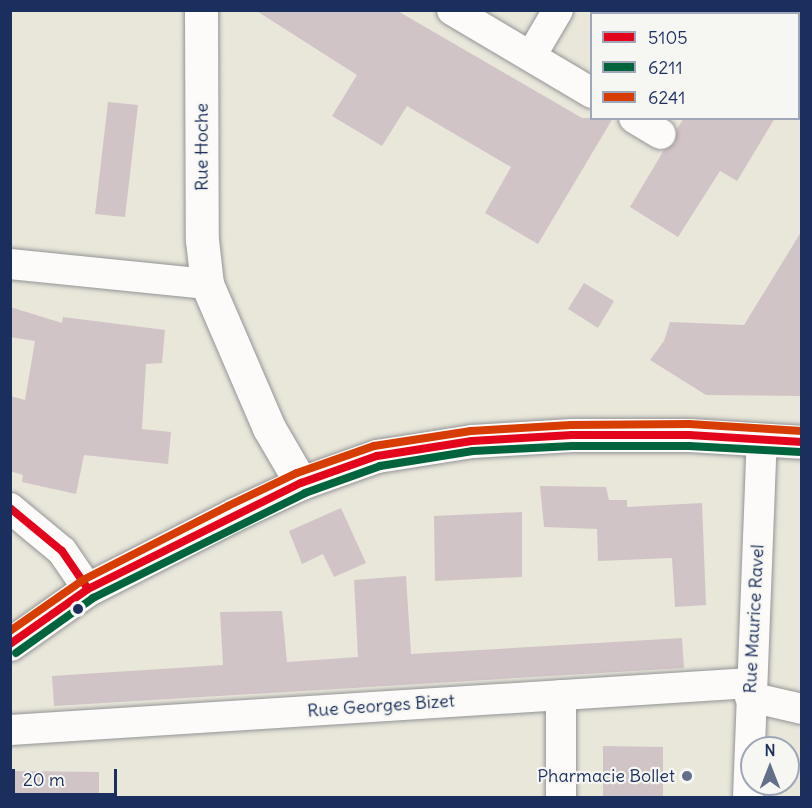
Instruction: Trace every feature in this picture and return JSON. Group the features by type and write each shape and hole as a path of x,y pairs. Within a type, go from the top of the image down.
{"street":[{"name":"Rue Hoche","path":"201,10 202,240 207,284 269,428 301,483"},
{"path":"452,10 590,92"},
{"path":"531,56 558,10"},
{"path":"637,120 661,134"},
{"path":"10,264 207,284"},
{"path":"10,617 88,589 233,514 301,483 377,456 472,441 572,435 689,435 801,442"},
{"name":"Rue Maurice Ravel","path":"748,798 750,690 762,440"},
{"path":"10,508 62,551 88,589"},
{"path":"10,644 88,589"},
{"name":"Rue Georges Bizet","path":"10,730 561,695 750,690 801,709"},
{"path":"561,695 561,798"}],"building":[{"path":"255,10 396,10 582,118 612,120 538,244 485,213 511,167 407,106 382,146 332,116 357,75"},
{"path":"108,102 138,105 125,217 95,214"},
{"path":"683,120 774,120 737,181 720,171 678,237 630,207 664,150 675,143 677,129"},
{"path":"801,232 801,396 706,395 650,360 664,341 670,322 744,325"},
{"path":"584,283 614,301 598,328 568,309"},
{"path":"10,307 62,323 63,317 165,330 162,363 146,364 142,429 171,432 168,464 84,455 76,494 22,482 23,475 10,471 10,396 25,400 35,341 10,337"},
{"path":"540,486 606,487 609,500 627,500 627,507 702,503 706,605 675,607 672,558 598,561 597,529 544,527"},
{"path":"341,508 366,563 334,577 323,554 302,564 289,531"},
{"path":"522,512 522,577 435,581 434,516"},
{"path":"406,576 411,654 682,638 684,668 54,706 52,676 223,665 220,612 282,611 287,662 358,657 354,580"},
{"path":"603,746 663,747 663,798 603,798"},
{"path":"10,771 99,772 99,798 10,798"}],"transit line":[{"name":"6241","path":"10,631 83,580 228,506 297,473 374,446 471,431 571,425 689,424 802,431"},
{"name":"5105","path":"10,644 88,589 301,483 377,456 472,441 572,435 689,435 802,442"},
{"name":"6211","path":"16,653 93,598 305,493 380,466 473,451 572,446 689,446 801,452"},
{"name":"5105","path":"10,508 62,551 88,589"}],"place":[{"name":"Pharmacie Bollet","path":"687,776"}]}
